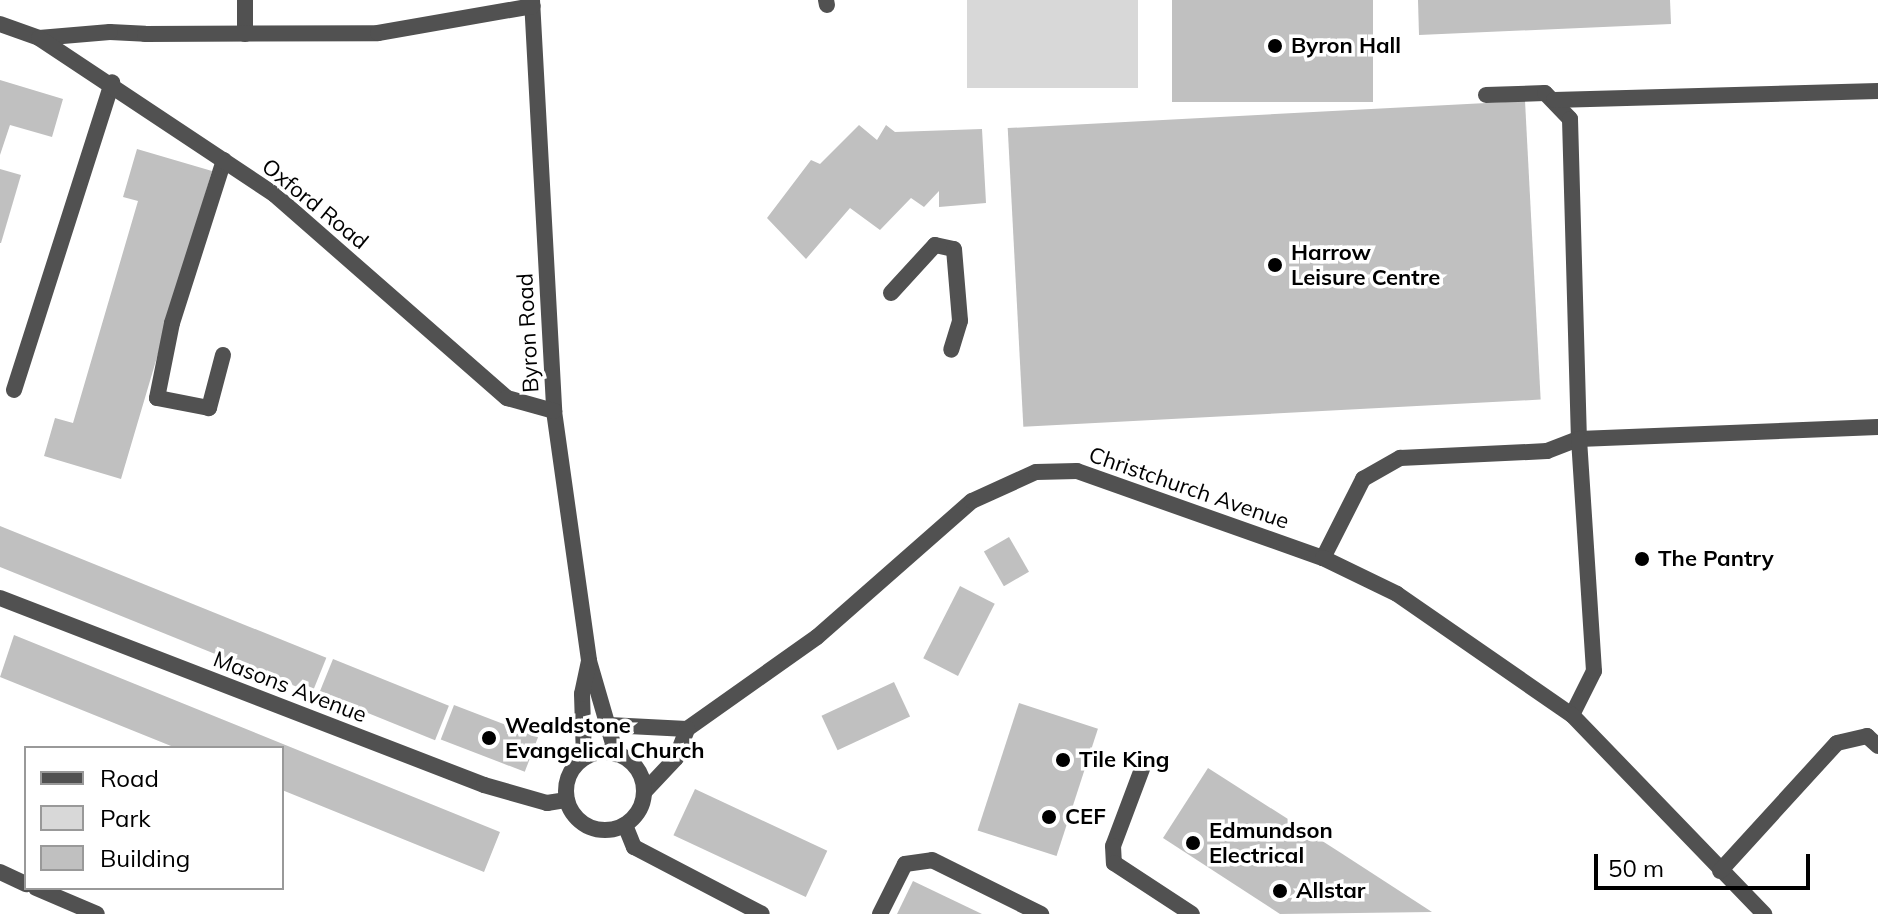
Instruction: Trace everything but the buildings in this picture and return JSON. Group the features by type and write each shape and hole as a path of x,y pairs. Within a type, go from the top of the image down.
{"street":[{"path":"245,0 245,34"},
{"path":"0,24 39,38 110,32 378,33 532,3"},
{"name":"Byron Road","path":"532,3 554,411 589,661 616,754"},
{"name":"Oxford Road","path":"39,38 112,82 275,195 507,398 554,411"},
{"path":"14,390 112,82"},
{"path":"1554,100 1878,91"},
{"path":"1486,95 1545,93 1570,119 1579,439 1594,671 1572,715"},
{"path":"223,355 209,408 157,398 172,323 224,160"},
{"path":"891,293 935,245 954,249 960,321 951,350"},
{"path":"1323,558 1363,479 1400,458 1547,451 1579,439 1878,427"},
{"name":"Christchurch Avenue","path":"687,729 817,637 935,526 1007,480 1036,472 1109,479 1323,558 1397,594 1572,715 1764,914"},
{"name":"Masons Avenue","path":"0,598 484,785 547,803 567,800"},
{"name":"Byron Road","path":"584,758 582,694 589,661"},
{"path":"609,725 687,729 670,768 645,791 625,825"},
{"path":"1720,871 1837,743 1867,736 1878,746"},
{"path":"625,825 590,827 567,800 569,776 584,758 616,754 637,767 645,791"},
{"path":"1142,769 1113,846 1114,863 1192,914"},
{"path":"625,825 634,847 762,914"},
{"path":"880,914 905,864 932,860 1041,914"},
{"path":"0,872 24,883"},
{"path":"41,890 97,914"}],"green space":[{"path":"967,0 1138,0 1138,88 967,88"}],"place":[{"name":"Byron Hall","path":"1275,46"},
{"name":"Harrow Leisure Centre","path":"1275,265"},
{"name":"The Pantry","path":"1642,559"},
{"name":"Wealdstone Evangelical Church","path":"489,738"},
{"name":"Tile King","path":"1063,760"},
{"name":"CEF","path":"1049,817"},
{"name":"Edmundson Electrical","path":"1193,843"},
{"name":"Allstar","path":"1280,891"}]}
